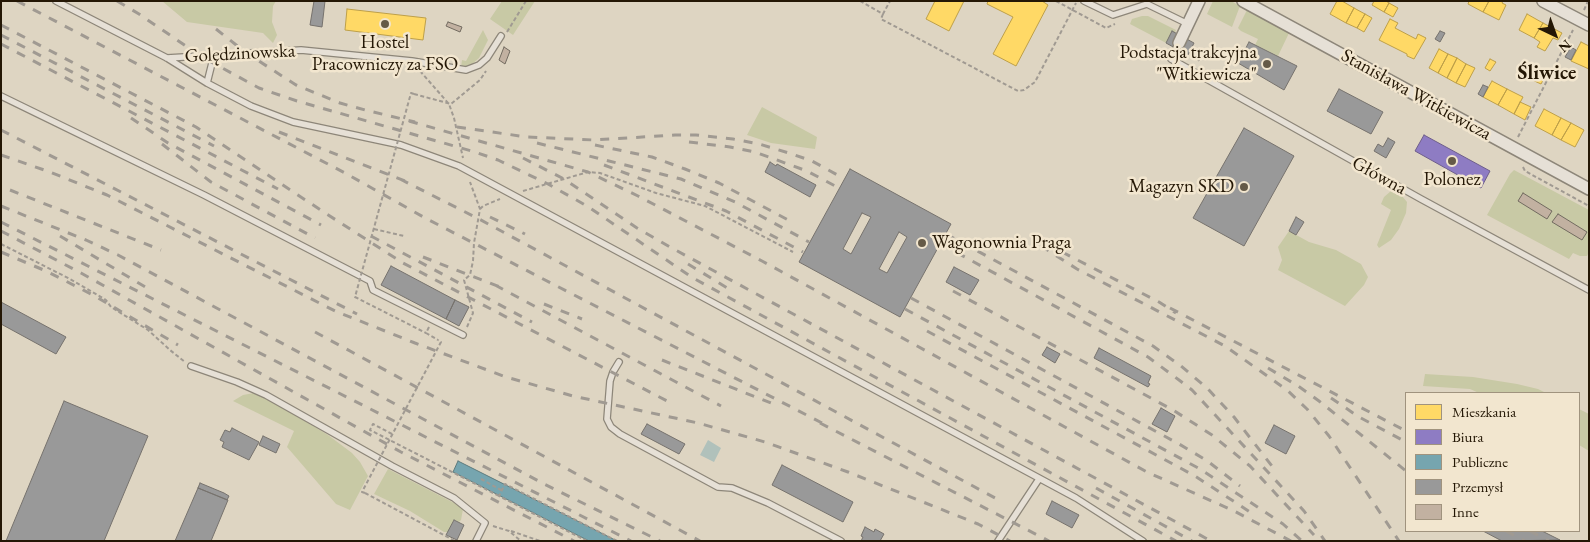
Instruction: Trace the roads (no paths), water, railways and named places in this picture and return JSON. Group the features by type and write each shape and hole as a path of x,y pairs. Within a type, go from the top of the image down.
{"street":[{"path":"1179,43 1199,1"},
{"name":"Stanisława Witkiewicza","path":"1243,1 1589,190"},
{"path":"1543,1 1584,23"}],"lane":[{"name":"Golędzinowska","path":"56,1 167,58 301,50 412,61 466,70 479,65 487,58 504,34"},
{"path":"1084,1 1113,15 1147,4 1188,24"},
{"name":"Główna","path":"1179,43 1171,60 1589,290"},
{"path":"207,83 214,55"},
{"path":"167,58 207,83 251,106 293,122 401,145 466,170 1076,498 1144,541"},
{"path":"1,96 204,195 344,267 370,281 373,290 464,335"},
{"path":"619,362 610,381 607,420 611,427 620,434 718,487 732,488 768,503 841,541"},
{"path":"191,366 237,382 266,395 385,462 454,498 485,523 476,541"},
{"path":"998,541 1040,479"}],"railway":[{"path":"17,1 345,173 427,219 826,425"},
{"path":"117,1 202,57 259,88 297,101 475,152 498,160 548,184 587,206 693,278 1176,541"},
{"path":"1,25 196,127 403,263 667,401"},
{"path":"216,29 245,52 296,85 340,103 415,122"},
{"path":"1,35 214,146"},
{"path":"1,44 278,189"},
{"path":"131,118 168,143 321,225"},
{"path":"409,121 588,172 762,261 1147,472 1234,511 1291,541"},
{"path":"457,127 527,137 594,140 675,135 733,139 759,144 812,161 843,178"},
{"path":"1,130 357,314"},
{"path":"279,132 405,181"},
{"path":"689,142 755,152 807,171 837,187"},
{"path":"537,143 681,179 735,202 809,242"},
{"path":"162,144 211,182 315,238"},
{"path":"595,145 652,157 685,169 719,183 792,222"},
{"path":"1,155 107,195 335,311 415,343 506,377 573,396 698,423 765,442 848,472 978,524 1010,541"},
{"path":"523,158 564,179 637,228 670,247 1211,541"},
{"path":"604,165 726,211 803,252"},
{"path":"400,179 479,219 997,499"},
{"path":"10,190 161,250"},
{"path":"1,206 118,255 544,484 660,541"},
{"path":"490,217 525,234"},
{"path":"1,222 631,541"},
{"path":"1,231 81,273 401,452 574,541"},
{"path":"946,234 1153,346 1181,366 1207,388 1234,417 1275,470"},
{"path":"60,236 152,291"},
{"path":"371,236 532,322"},
{"path":"941,244 1148,357 1192,390 1304,511 1325,541"},
{"path":"1041,246 1077,269 1225,346 1287,390 1307,409 1329,436 1399,541"},
{"path":"1,252 46,271 93,295 178,345"},
{"path":"1062,252 1159,302 1176,313"},
{"path":"423,257 500,287"},
{"path":"688,264 729,289"},
{"path":"495,285 721,406"},
{"path":"953,291 1173,410 1212,435 1250,466 1314,535"},
{"path":"911,298 1179,444 1206,460 1240,486"},
{"path":"544,304 582,319"},
{"path":"1170,308 1405,430"},
{"path":"905,309 1200,469 1283,524 1302,541"},
{"path":"927,331 1195,476 1253,514"},
{"path":"315,332 700,541"},
{"path":"662,360 771,403"},
{"path":"1268,368 1319,401 1405,470"},
{"path":"1331,398 1359,417 1405,441"},
{"path":"820,423 1049,541"},
{"path":"1096,488 1192,541"},
{"path":"1508,532 1525,541"},
{"path":"1532,532 1549,541"}],"place":[{"name":"Hostel Pracowniczy za FSO","path":"385,24"},
{"name":"Podstacja trakcyjna \"Witkiewicza\"","path":"1267,64"},
{"name":"Polonez","path":"1452,161"},
{"name":"Magazyn SKD","path":"1244,187"},
{"name":"Wagonownia Praga","path":"922,243"}],"district":[{"name":"Śliwice","path":"1547,74"}]}
